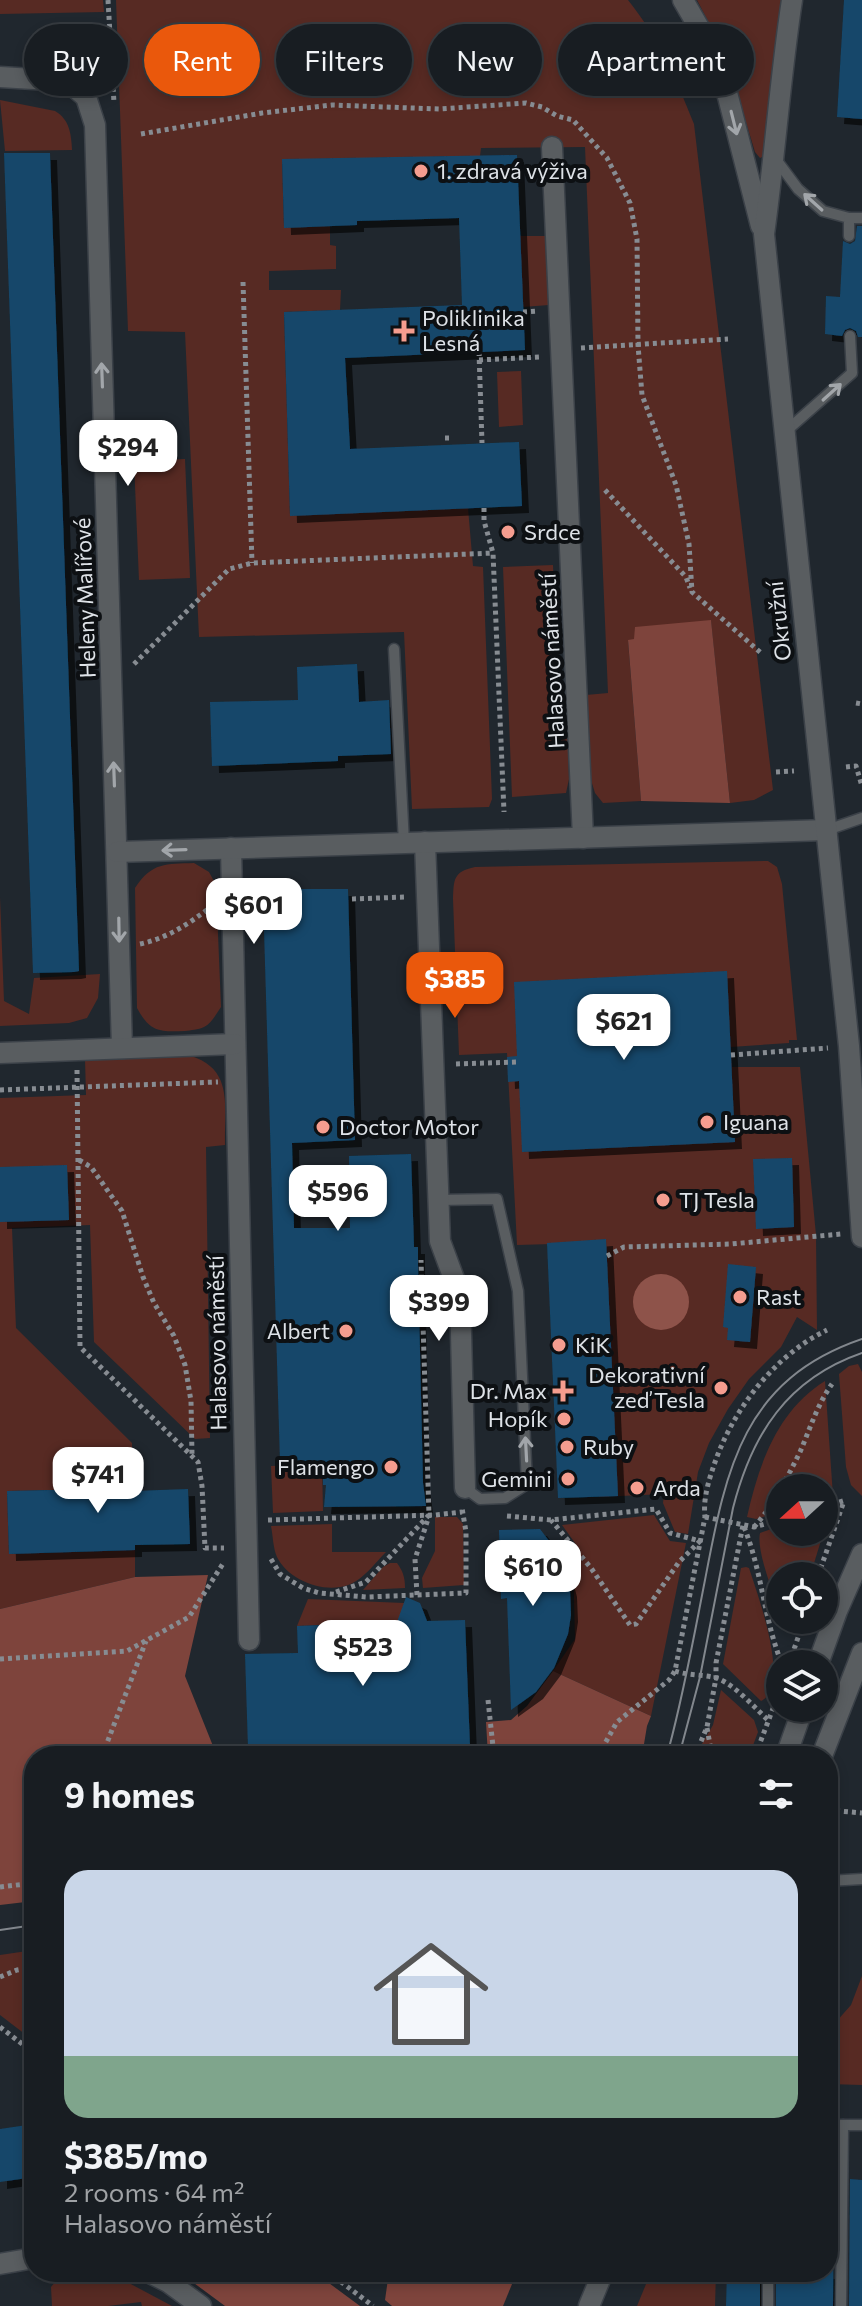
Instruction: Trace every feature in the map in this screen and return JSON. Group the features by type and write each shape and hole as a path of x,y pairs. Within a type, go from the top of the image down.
{"street":[{"path":"683,0 705,38 725,85 764,234"},
{"name":"Okružní","path":"792,0 780,77 764,234 849,1046 862,1237"},
{"name":"Heleny Malířové","path":"0,77 67,81 86,97 95,125 122,1048"},
{"name":"Halasovo náměstí","path":"552,147 583,838"},
{"path":"117,852 827,830"},
{"path":"425,842 440,1241 460,1295 465,1488"},
{"name":"Halasovo náměstí","path":"231,848 235,1081 256,1545 249,1640"},
{"path":"0,1053 235,1044"},
{"path":"823,1650 862,1554"},
{"path":"826,1746 862,1653"},
{"path":"790,1746 798,1722"},
{"path":"0,2264 24,2260"},
{"path":"168,2282 201,2306"},
{"path":"589,2306 599,2282"}],"lane":[{"path":"774,157 798,189 823,211 862,218"},
{"path":"849,218 849,236"},
{"path":"783,433 857,374 850,336"},
{"path":"394,649 404,843"},
{"path":"827,830 862,818"},
{"path":"439,1200 497,1199 518,1291 527,1484 505,1498 480,1499 465,1488"},
{"path":"838,1880 862,1879"},
{"path":"838,2125 862,2125"},
{"path":"841,2306 843,2125"},
{"path":"768,2282 768,2306"}],"path":[{"path":"108,0 114,109"},
{"path":"141,134 262,113 332,105 439,109 526,103 573,120 607,158 630,203 637,239 642,395 676,485 689,544 692,592"},
{"path":"243,282 252,563"},
{"path":"582,348 728,339"},
{"path":"479,352 482,443"},
{"path":"479,360 541,357"},
{"path":"605,490 686,577 692,592 761,653"},
{"path":"484,508 484,521 493,553 504,812"},
{"path":"133,665 229,569 252,563 493,553"},
{"path":"846,767 856,766 862,786"},
{"path":"776,772 794,771"},
{"path":"405,884 406,912"},
{"path":"119,948 152,942 182,928 231,891"},
{"path":"352,899 406,897"},
{"path":"731,1055 803,1050"},
{"path":"452,1064 518,1062"},
{"path":"0,1090 235,1081"},
{"path":"77,1087 80,1347 198,1462 205,1548 256,1545 280,1574 303,1588 319,1593 367,1597 466,1593 466,1532 461,1512 465,1488"},
{"path":"78,1160 91,1167 122,1211 143,1277 174,1336 185,1365 191,1401 192,1457"},
{"path":"607,1256 624,1247 731,1244 822,1235"},
{"path":"417,1595 415,1559 429,1515 424,1473 421,1258"},
{"path":"604,1746 617,1722 669,1680 675,1671 705,1517 709,1478 737,1414 775,1369 827,1330"},
{"path":"754,1527 765,1515 799,1454 824,1395 832,1384"},
{"path":"838,1503 844,1501 838,1518"},
{"path":"534,1520 656,1509 670,1533 700,1541"},
{"path":"256,1545 266,1520 429,1515"},
{"path":"331,1594 366,1582 429,1515"},
{"path":"705,1517 754,1527 766,1524"},
{"path":"551,1520 591,1568 630,1625 636,1624 679,1562 700,1541"},
{"path":"743,1525 751,1543 776,1650"},
{"path":"699,1746 707,1727 743,1525"},
{"path":"0,1659 127,1651 189,1617 224,1563 224,1548"},
{"path":"106,1746 147,1640"},
{"path":"675,1671 716,1678 726,1683 766,1718"},
{"path":"488,1700 493,1746"},
{"path":"759,1746 769,1722"},
{"path":"707,1727 710,1746"},
{"path":"838,1811 862,1813"},
{"path":"0,1887 24,1884"},
{"path":"0,1977 24,1969"},
{"path":"0,2027 24,2045"},
{"path":"341,2282 373,2306"}],"shaded area":[{"path":"0,0 103,0 104,12 0,14"},
{"path":"116,0 628,0 645,24 558,24 558,96 682,96 694,124 773,790 754,800 730,803 711,621 628,641 641,801 603,803 595,793 591,780 586,695 608,693 585,147 481,148 480,156 282,160 284,227 330,226 330,245 336,246 336,269 269,271 269,290 341,290 340,310 284,312 290,515 468,508 473,566 483,567 492,799 489,807 412,809 404,632 199,637 185,332 128,331 119,96 128,96 128,24 117,24"},
{"path":"697,0 783,0 764,156 760,158 755,152 738,96 754,96 754,24 709,24"},
{"path":"0,100 55,111 67,123 72,150 5,151"},
{"path":"520,236 545,236 549,305 523,307"},
{"path":"521,371 523,425 499,427 497,372"},
{"path":"185,459 190,578 139,580 134,461"},
{"path":"553,565 558,694 566,696 569,779 566,793 512,797 503,567"},
{"path":"711,620 730,803 641,801 628,640 634,639 635,627"},
{"name":"TJ Tesla","path":"768,861 777,867 782,884 797,1040 731,1047 732,1067 800,1067 816,1235 817,1330 797,1317 781,1347 749,1379 728,1409 709,1443 698,1472 688,1534 675,1532 663,1503 664,1494 599,1497 588,1243 517,1245 507,1053 459,1055 454,886 456,877 462,871 475,867"},
{"path":"194,863 209,872 216,885 221,1007 212,1021 202,1028 185,1031 156,1029 146,1022 137,1008 135,888 147,873 160,866"},
{"path":"0,897 4,1001 29,1014 34,978 100,974 98,998 87,1018 69,1023 0,1026"},
{"path":"184,1054 212,1068 219,1077 225,1101 225,1145 206,1147 210,1438 195,1439 94,1342 90,1225 12,1228 16,1328 132,1443 132,1454 94,1456 95,1489 7,1491 9,1554 135,1550 135,1577 0,1609 0,1098 86,1095 85,1059"},
{"path":"661,1274 681,1282 689,1302 681,1322 661,1330 641,1322 633,1302 641,1282"},
{"path":"858,1364 862,1372 862,1496 851,1485 846,1467 839,1374 849,1366"},
{"path":"825,1381 831,1474 766,1474 766,1516 756,1519 747,1517 772,1440 794,1407"},
{"path":"322,1464 323,1511 273,1513 271,1466"},
{"path":"654,1515 670,1541 686,1543 651,1716 553,1671 575,1639 573,1557 580,1550 562,1525"},
{"path":"435,1517 457,1517 463,1524 464,1585 423,1588 422,1578 435,1551"},
{"path":"332,1524 332,1552 386,1552 359,1579 339,1587 308,1583 282,1565 276,1553 271,1526"},
{"path":"766,1531 766,1546 820,1546 814,1562 766,1562 766,1570 760,1533"},
{"path":"390,1563 399,1566 405,1588 363,1590 383,1567"},
{"path":"741,1568 749,1568 766,1624 766,1634 770,1639 772,1650 766,1650 766,1696 761,1701 723,1664"},
{"path":"208,1575 185,1676 213,1746 24,1746 24,1902 0,1905 0,1609 135,1577"},
{"path":"308,1599 404,1603 405,1622 297,1626"},
{"path":"553,1671 651,1716 644,1746 487,1746 486,1722 511,1720 527,1706"},
{"path":"721,1690 754,1720 758,1732 753,1746 701,1746 713,1725"},
{"path":"24,1951 24,2033 0,2015 0,1955"},
{"path":"862,1976 862,2085 838,2084 838,2020 851,2005"},
{"path":"55,2282 127,2282 172,2306 142,2306 141,2302 108,2306 52,2306 51,2287"},
{"path":"193,2282 328,2282 360,2306 225,2306"},
{"path":"388,2282 513,2282 503,2306 392,2306 385,2300"},
{"path":"647,2282 716,2282 715,2306 637,2306"}],"building":[{"path":"844,0 862,0 862,119 837,117"},
{"path":"4,153 50,153 79,971 74,972 33,973"},
{"name":"Poliklinika Lesná","path":"517,155 525,350 345,358 350,449 519,442 522,506 290,516 284,312 462,305 459,218 357,221 357,225 284,228 282,159"},
{"path":"857,226 862,226 862,337 850,328 842,336 825,334 826,296 840,297 843,241 850,244 855,241"},
{"path":"357,664 359,702 389,700 391,754 338,756 338,761 212,766 210,702 298,700 297,667"},
{"path":"289,889 348,889 355,1140 292,1143 294,1228 350,1228 349,1156 411,1154 414,1247 418,1247 426,1506 324,1507 326,1485 323,1485 323,1461 280,1462 263,897 289,896"},
{"name":"TJ Tesla","path":"727,971 735,1142 522,1152 519,1081 508,1082 507,1057 517,1056 514,982"},
{"path":"792,1158 794,1227 756,1229 753,1159"},
{"path":"67,1165 69,1220 0,1222 0,1167"},
{"path":"606,1239 618,1496 558,1498 547,1243"},
{"name":"Rast","path":"728,1264 756,1267 750,1342 727,1340 728,1328 723,1327"},
{"path":"132,1454 133,1491 188,1489 190,1544 135,1545 135,1550 9,1554 7,1491 95,1489 94,1455"},
{"path":"540,1529 559,1554 564,1567 570,1590 568,1634 554,1668 536,1692 511,1710 507,1598 501,1599 499,1530"},
{"path":"406,1597 420,1603 427,1621 465,1620 470,1746 248,1746 245,1654 298,1653 297,1626 397,1622"},
{"path":"24,2125 24,2178 0,2182 0,2129"},
{"path":"850,2179 862,2180 862,2306 849,2306"},
{"path":"727,2282 760,2282 760,2306 726,2306"},
{"path":"776,2282 833,2282 833,2306 776,2306"}],"tram line":[{"path":"669,1746 722,1502 732,1466 746,1434 765,1404 790,1378 822,1357 862,1339"},
{"path":"682,1746 700,1677 733,1508 751,1456 776,1412 793,1394 836,1364 862,1353"},
{"path":"0,1930 24,1926"}],"place":[{"name":"1. zdravá výživa","path":"421,171"},
{"name":"Poliklinika Lesná","path":"404,331"},
{"name":"Srdce","path":"508,532"},
{"name":"Iguana","path":"707,1122"},
{"name":"Doctor Motor","path":"323,1127"},
{"name":"TJ Tesla","path":"663,1200"},
{"name":"Rast","path":"740,1297"},
{"name":"Albert","path":"346,1331"},
{"name":"KiK","path":"559,1345"},
{"name":"Dekorativní zeď Tesla","path":"721,1388"},
{"name":"Dr. Max","path":"563,1391"},
{"name":"Hopík","path":"564,1419"},
{"name":"Ruby","path":"567,1447"},
{"name":"Flamengo","path":"391,1467"},
{"name":"Gemini","path":"568,1479"},
{"name":"Arda","path":"637,1488"}]}
